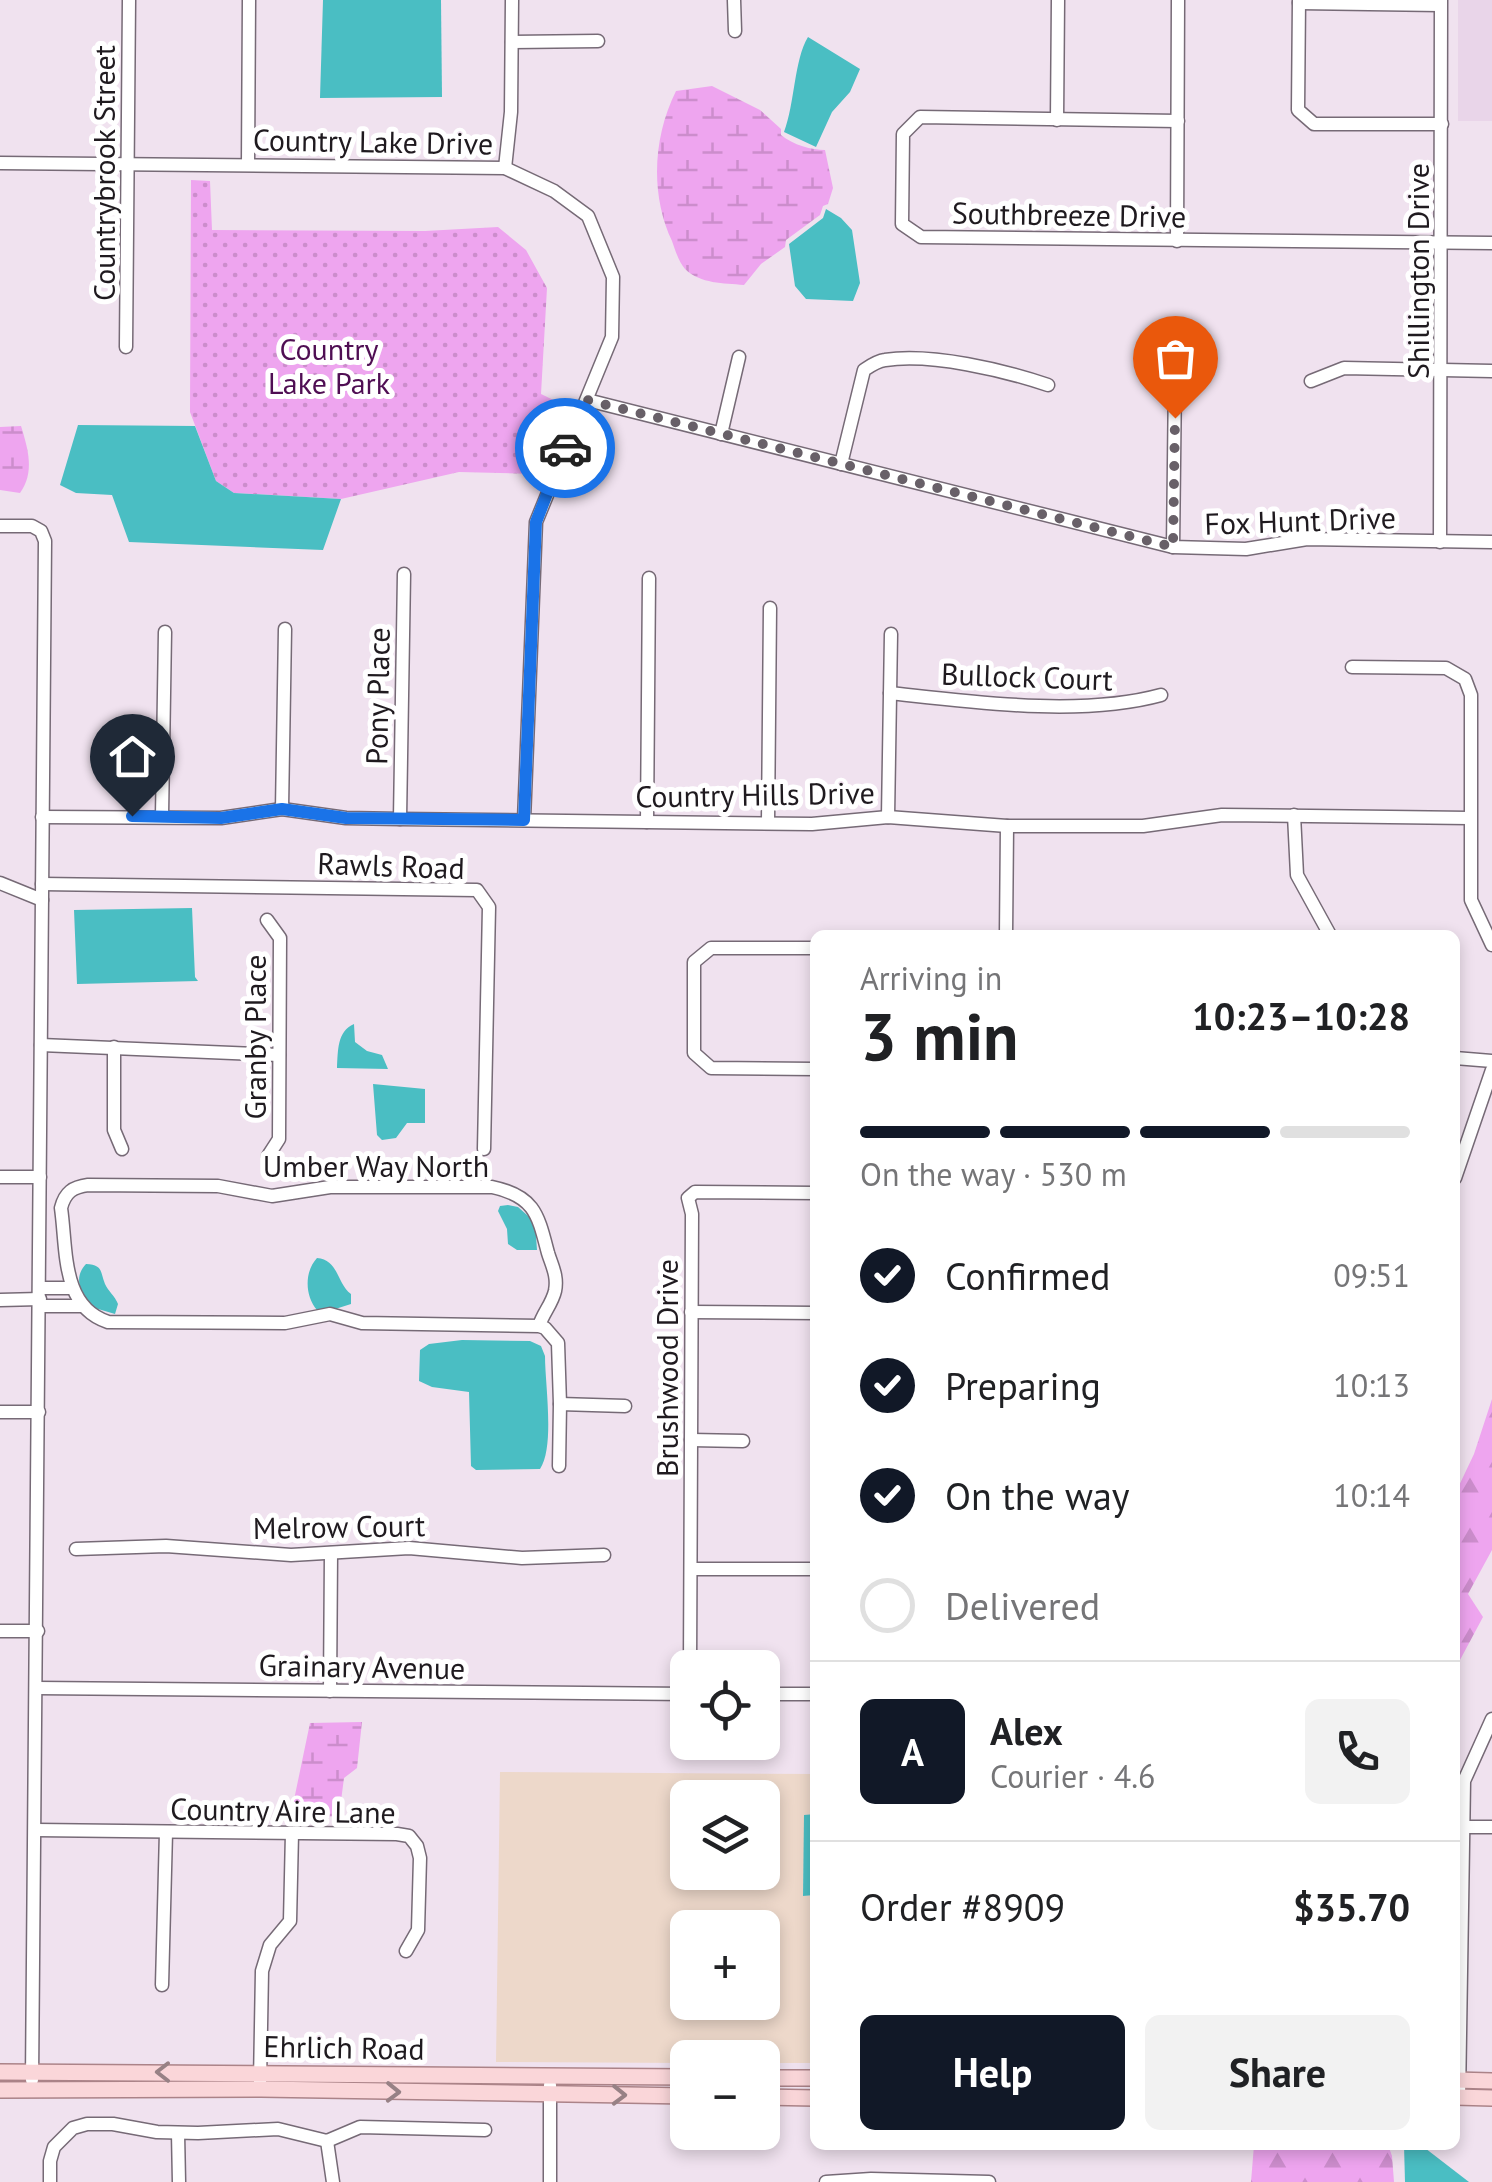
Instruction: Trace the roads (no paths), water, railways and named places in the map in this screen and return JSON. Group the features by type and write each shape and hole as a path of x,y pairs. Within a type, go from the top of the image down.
{"main road":[{"name":"Ehrlich Road","path":"0,2072 550,2085 670,2095"},
{"name":"Ehrlich Road","path":"550,2085 670,2078"},
{"path":"780,2078 810,2078"},
{"name":"Ehrlich Road","path":"0,2090 260,2081"},
{"path":"1460,2088 1492,2081"},
{"path":"1460,2090 1492,2098"},
{"path":"780,2097 810,2098"}],"street":[{"name":"Countrybrook Street","path":"126,347 129,0"},
{"path":"248,0 248,164"},
{"path":"505,168 511,112 512,0"},
{"path":"734,0 735,31"},
{"path":"1057,120 1058,0"},
{"path":"1177,241 1178,0"},
{"path":"1440,3 1299,2 1298,110 1314,124 1442,124"},
{"name":"Shillington Drive","path":"1440,3 1440,542"},
{"path":"512,42 598,41"},
{"name":"Southbreeze Drive","path":"1178,121 920,118 903,134 902,224 921,237 1492,243"},
{"name":"Country Lake Drive","path":"0,163 505,168 554,191 588,216 613,277 612,338 536,522 524,820"},
{"path":"721,434 739,357"},
{"path":"841,464 864,370 881,360 948,362 1048,385"},
{"path":"1311,381 1344,368 1492,371"},
{"path":"1173,547 1175,379"},
{"name":"Fox Hunt Drive","path":"587,400 1173,547 1246,550 1307,539 1492,542"},
{"path":"0,526 32,526 41,530 44,542 32,2090"},
{"name":"Pony Place","path":"400,819 404,574"},
{"path":"647,822 649,578"},
{"path":"768,824 770,608"},
{"path":"282,809 285,629"},
{"path":"162,816 164,632"},
{"path":"888,817 891,634"},
{"path":"1352,667 1446,668 1465,679 1470,694 1471,900 1492,945"},
{"name":"Bullock Court","path":"890,694 990,703 1126,705 1161,695"},
{"name":"Country Hills Drive","path":"42,817 221,818 282,809 346,818 812,824 888,817 1007,826 1144,826 1222,815 1470,818"},
{"path":"1294,816 1297,875 1327,930"},
{"path":"1006,930 1007,826"},
{"path":"0,884 42,900"},
{"name":"Rawls Road","path":"42,884 477,890 489,908 484,1149"},
{"name":"Granby Place","path":"267,920 280,938 278,1139 268,1156"},
{"path":"810,948 711,948 694,962 694,1053 711,1068 810,1069"},
{"path":"42,1045 279,1055"},
{"path":"114,1047 114,1130 122,1149"},
{"path":"1460,1058 1492,1061"},
{"path":"1460,1163 1492,1070"},
{"path":"0,1176 40,1177"},
{"name":"Umber Way North","path":"72,1288 61,1208 69,1191 78,1186 218,1186 272,1196 330,1187 492,1187 518,1196 538,1215 543,1226 556,1282 554,1296 539,1326"},
{"name":"Brushwood Drive","path":"690,1650 692,1214 688,1198 696,1192 810,1193"},
{"path":"40,1298 72,1288 80,1306 94,1318 108,1322 285,1323 330,1314 362,1323 539,1326 558,1343 559,1466"},
{"path":"0,1300 40,1298 80,1306"},
{"path":"692,1312 810,1313"},
{"path":"560,1404 625,1406"},
{"path":"0,1412 39,1412"},
{"path":"691,1440 743,1440"},
{"name":"Melrow Court","path":"76,1549 145,1546 254,1555 409,1548 522,1558 604,1555"},
{"path":"330,1690 331,1553"},
{"path":"690,1569 810,1569"},
{"path":"0,1631 38,1631"},
{"name":"Grainary Avenue","path":"37,1688 670,1694"},
{"path":"780,1694 810,1694"},
{"path":"1460,1958 1464,1781 1492,1719"},
{"path":"1463,1827 1492,1828"},
{"name":"Country Aire Lane","path":"36,1830 409,1836 420,1858 418,1930 406,1951"},
{"path":"162,1985 166,1832"},
{"path":"260,2081 262,1971 270,1946 290,1921 292,1833"},
{"path":"550,2085 550,2182"},
{"path":"50,2182 54,2147 72,2128 113,2124 178,2133 278,2128 327,2141 360,2127 485,2130"},
{"path":"178,2133 179,2182"},
{"path":"327,2141 333,2182"},
{"path":"826,2182 989,2182"}],"water":[{"path":"323,0 441,0 442,97 320,98"},
{"path":"808,37 860,69 850,92 832,112 816,147 784,132"},
{"path":"826,209 852,230 860,283 853,301 806,299 795,286 789,244 823,218"},
{"path":"78,425 195,426 216,481 234,493 341,499 323,550 129,542 112,495 76,493 60,485"},
{"path":"192,908 198,981 77,984 74,910"},
{"path":"354,1024 355,1042 382,1055 388,1069 337,1068 341,1037"},
{"path":"373,1084 425,1089 425,1123 407,1123 396,1138 382,1140 377,1135"},
{"path":"500,1206 518,1207 535,1222 537,1250 517,1250 508,1244 507,1229 498,1211"},
{"path":"317,1258 334,1268 351,1294 351,1304 329,1311 317,1310 308,1284"},
{"path":"86,1264 100,1270 118,1304 115,1314 88,1306 79,1279"},
{"path":"462,1340 530,1341 541,1346 545,1356 548,1431 540,1469 476,1470 471,1466 469,1392 432,1387 419,1381 420,1350 429,1344"},
{"path":"810,1814 810,1895 803,1896 804,1815"},
{"path":"1404,2150 1427,2150 1469,2182 1405,2182"}],"park label":[{"name":"Country Lake Park","path":"329,365"}]}
